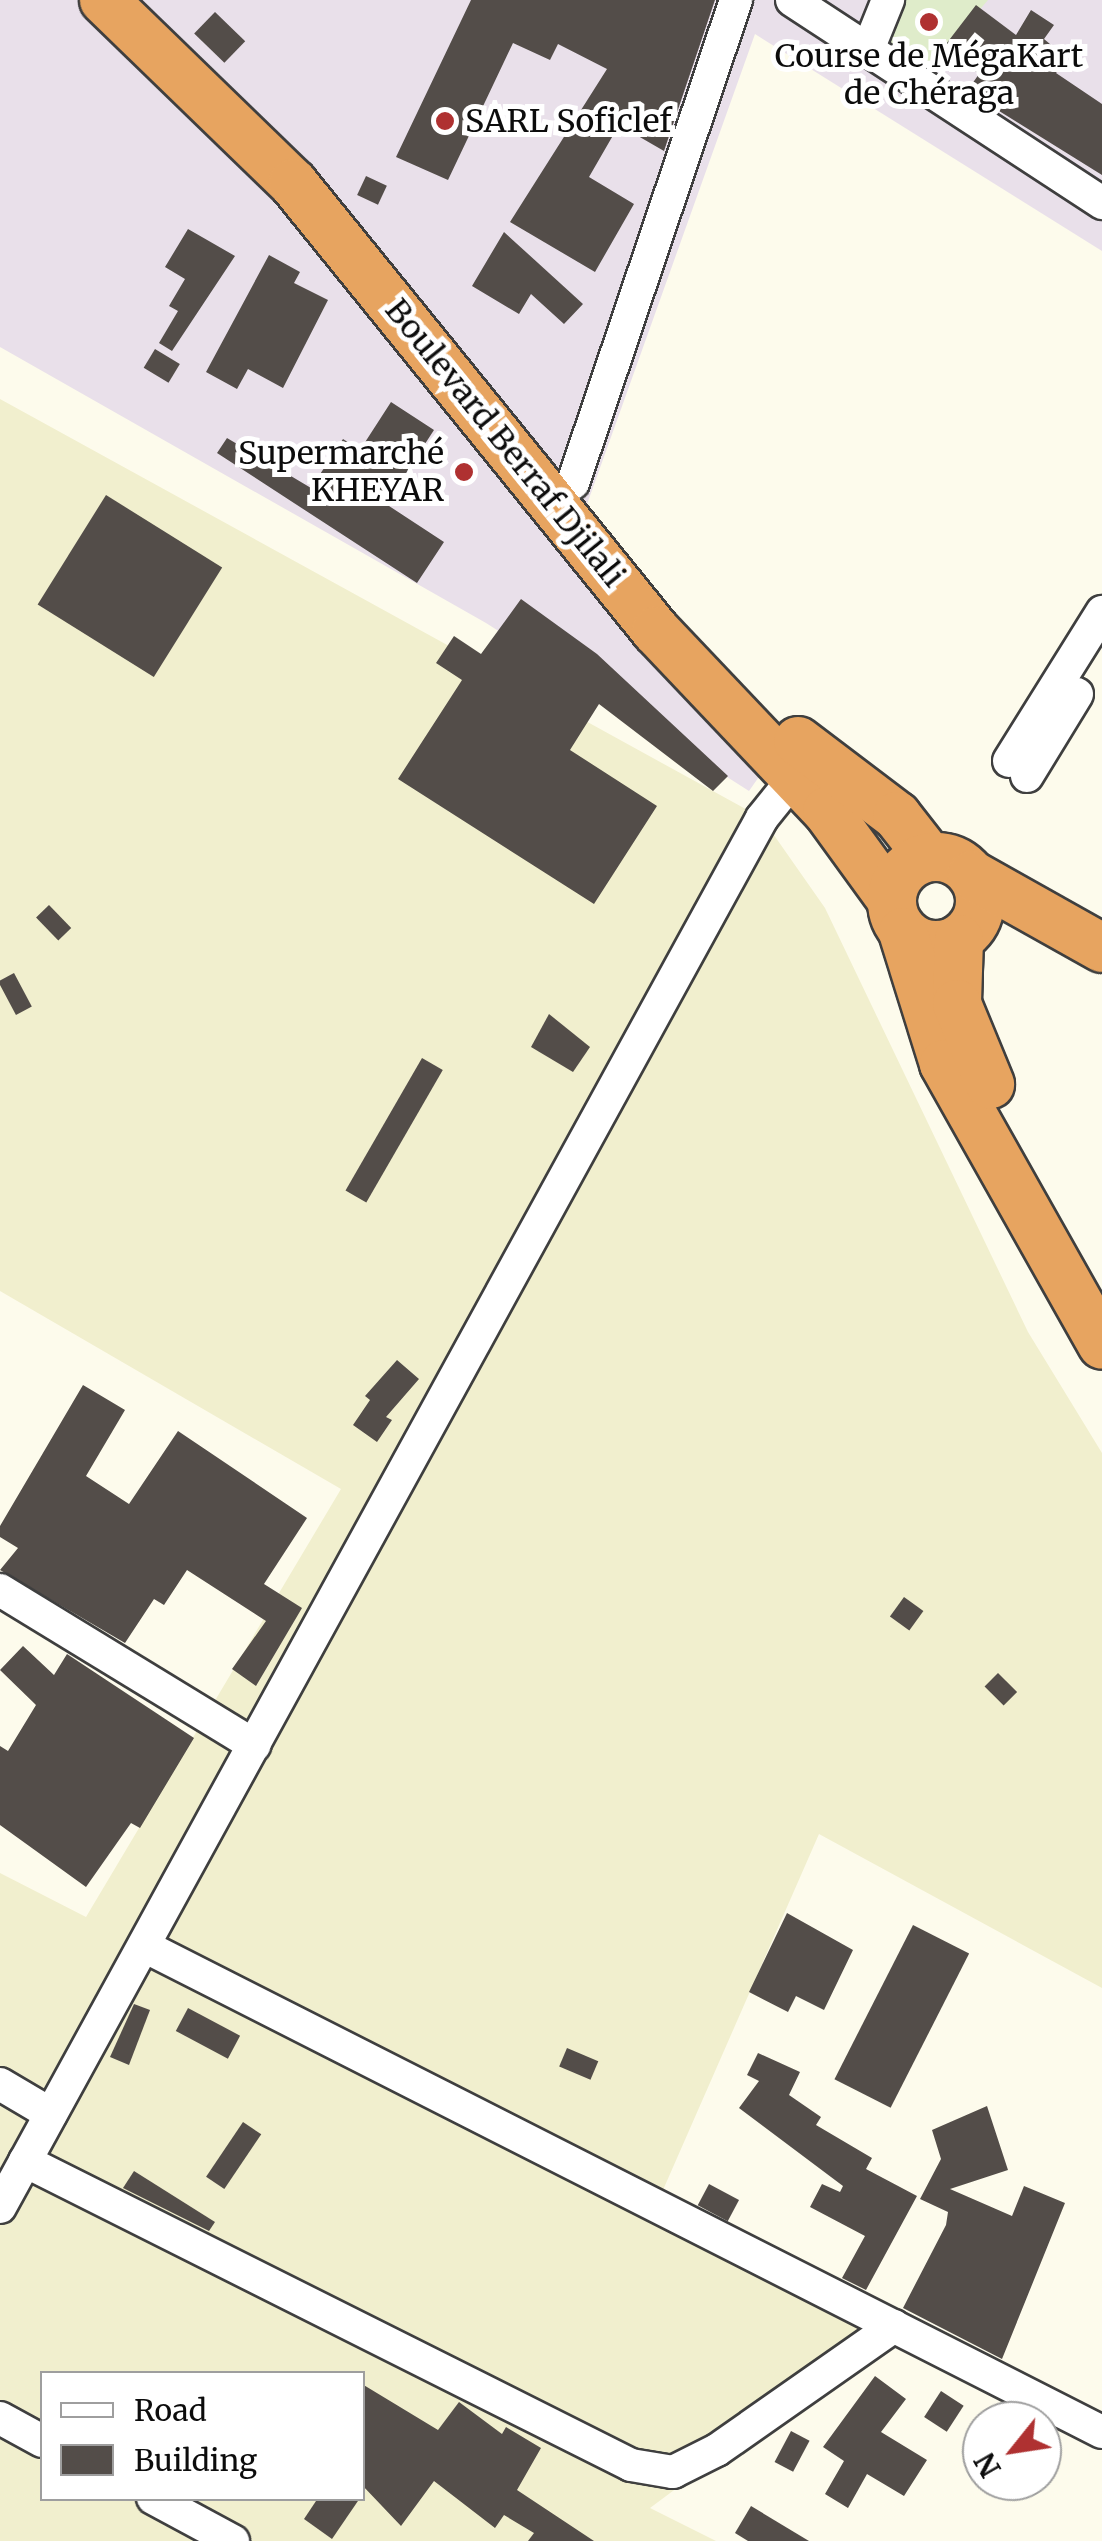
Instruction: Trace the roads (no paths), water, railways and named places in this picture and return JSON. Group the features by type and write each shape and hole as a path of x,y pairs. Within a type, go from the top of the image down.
{"highway":[{"name":"Boulevard Berraf Djilali","path":"104,0 293,183 656,631 795,777 897,915"},
{"name":"Boulevard Berraf Djilali","path":"140,0 290,147 758,702 838,776 897,816 929,857"},
{"path":"1102,948 972,875 953,860 929,857 899,876 897,915 944,1064 1102,1344"},
{"path":"972,875 979,910 959,939 957,1004 970,1045 1102,1283"},
{"path":"897,915 924,944 959,939"}],"street":[{"path":"573,484 736,0"},
{"path":"792,0 1102,203"},
{"path":"868,47 888,0"},
{"path":"1102,612 1018,768 1102,654"},
{"path":"0,2207 762,818 795,777"},
{"path":"0,1590 254,1746"},
{"path":"144,1946 1102,2432"},
{"path":"0,2084 51,2114"},
{"path":"26,2161 631,2465 674,2472 717,2450 894,2326"},
{"path":"0,2418 40,2439"},
{"path":"158,2501 233,2541"}],"place":[{"name":"Course de MégaKart de Chéraga","path":"929,22"},
{"name":"SARL Soficlef","path":"445,121"},
{"name":"Supermarché KHEYAR","path":"464,472"}]}
